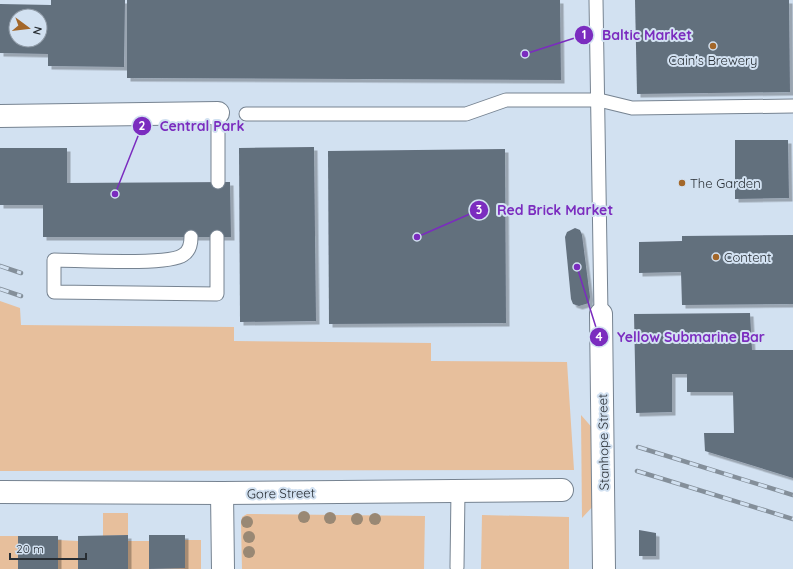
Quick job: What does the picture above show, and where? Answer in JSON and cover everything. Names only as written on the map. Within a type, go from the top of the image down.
[{"type":"street","points":[[0,116],[218,113]]},
{"type":"street","name":"Stanhope Street","points":[[601,314],[604,569]]},
{"type":"street","name":"Gore Street","points":[[0,492],[222,493],[562,490]]},
{"type":"street","points":[[222,493],[223,569]]},
{"type":"lane","points":[[596,0],[599,100],[601,314]]},
{"type":"lane","points":[[246,114],[466,114],[506,100],[599,100],[632,108],[793,106]]},
{"type":"lane","points":[[218,113],[218,182]]},
{"type":"lane","points":[[191,237],[190,247],[182,256],[161,261],[54,260],[54,292],[217,294],[217,237]]},
{"type":"lane","points":[[457,567],[458,491]]},
{"type":"shaded area","points":[[0,301],[20,308],[21,325],[234,327],[234,341],[431,343],[431,361],[567,362],[574,470],[0,471]]},
{"type":"shaded area","points":[[581,415],[595,431],[595,504],[582,518]]},
{"type":"shaded area","points":[[103,513],[128,513],[128,535],[103,536]]},
{"type":"shaded area","points":[[247,514],[425,516],[424,569],[242,569],[241,524],[242,517]]},
{"type":"shaded area","points":[[482,515],[569,517],[569,569],[481,569]]},
{"type":"shaded area","points":[[0,536],[18,536],[18,569],[0,569]]},
{"type":"shaded area","points":[[58,540],[78,541],[78,569],[58,569]]},
{"type":"shaded area","points":[[185,540],[201,540],[201,569],[151,569],[185,568]]},
{"type":"shaded area","points":[[128,541],[149,541],[149,569],[128,569]]},
{"type":"building","points":[[51,0],[125,0],[124,67],[48,66],[48,54],[0,53],[0,4],[51,5]]},
{"type":"building","points":[[127,0],[560,0],[561,80],[127,78]]},
{"type":"building","name":"Cain's Brewery","points":[[635,0],[789,0],[790,92],[637,94]]},
{"type":"building","points":[[735,140],[788,140],[789,198],[735,199]]},
{"type":"building","points":[[314,147],[316,321],[240,322],[239,148]]},
{"type":"building","points":[[0,148],[67,148],[67,183],[230,182],[231,237],[43,237],[43,205],[0,205]]},
{"type":"building","points":[[505,149],[506,323],[329,324],[328,151]]},
{"type":"building","points":[[575,228],[580,230],[582,235],[590,297],[589,303],[579,306],[573,304],[571,299],[565,237],[567,232]]},
{"type":"building","name":"Content","points":[[793,235],[793,304],[682,305],[681,272],[639,273],[639,242],[682,241],[682,236]]},
{"type":"building","points":[[750,313],[752,350],[793,350],[793,478],[705,451],[704,433],[734,433],[733,392],[687,392],[687,374],[672,374],[672,412],[636,413],[634,314]]},
{"type":"building","points":[[639,530],[656,533],[656,556],[639,556]]},
{"type":"building","points":[[128,535],[128,569],[78,569],[78,536]]},
{"type":"building","points":[[149,535],[185,535],[185,568],[149,569]]},
{"type":"building","points":[[18,536],[58,536],[58,569],[18,569]]},
{"type":"railway","points":[[0,266],[21,273]]},
{"type":"railway","points":[[0,289],[21,296]]},
{"type":"railway","points":[[638,447],[793,495]]},
{"type":"railway","points":[[637,471],[793,519]]},
{"type":"place","name":"Cain's Brewery","points":[[713,46]]},
{"type":"place","name":"Baltic Market","points":[[525,54]]},
{"type":"place","name":"The Garden","points":[[682,183]]},
{"type":"place","name":"Central Park","points":[[115,194]]},
{"type":"place","name":"Red Brick Market","points":[[417,237]]},
{"type":"place","name":"Content","points":[[716,257]]},
{"type":"place","name":"Yellow Submarine Bar","points":[[577,267]]}]
